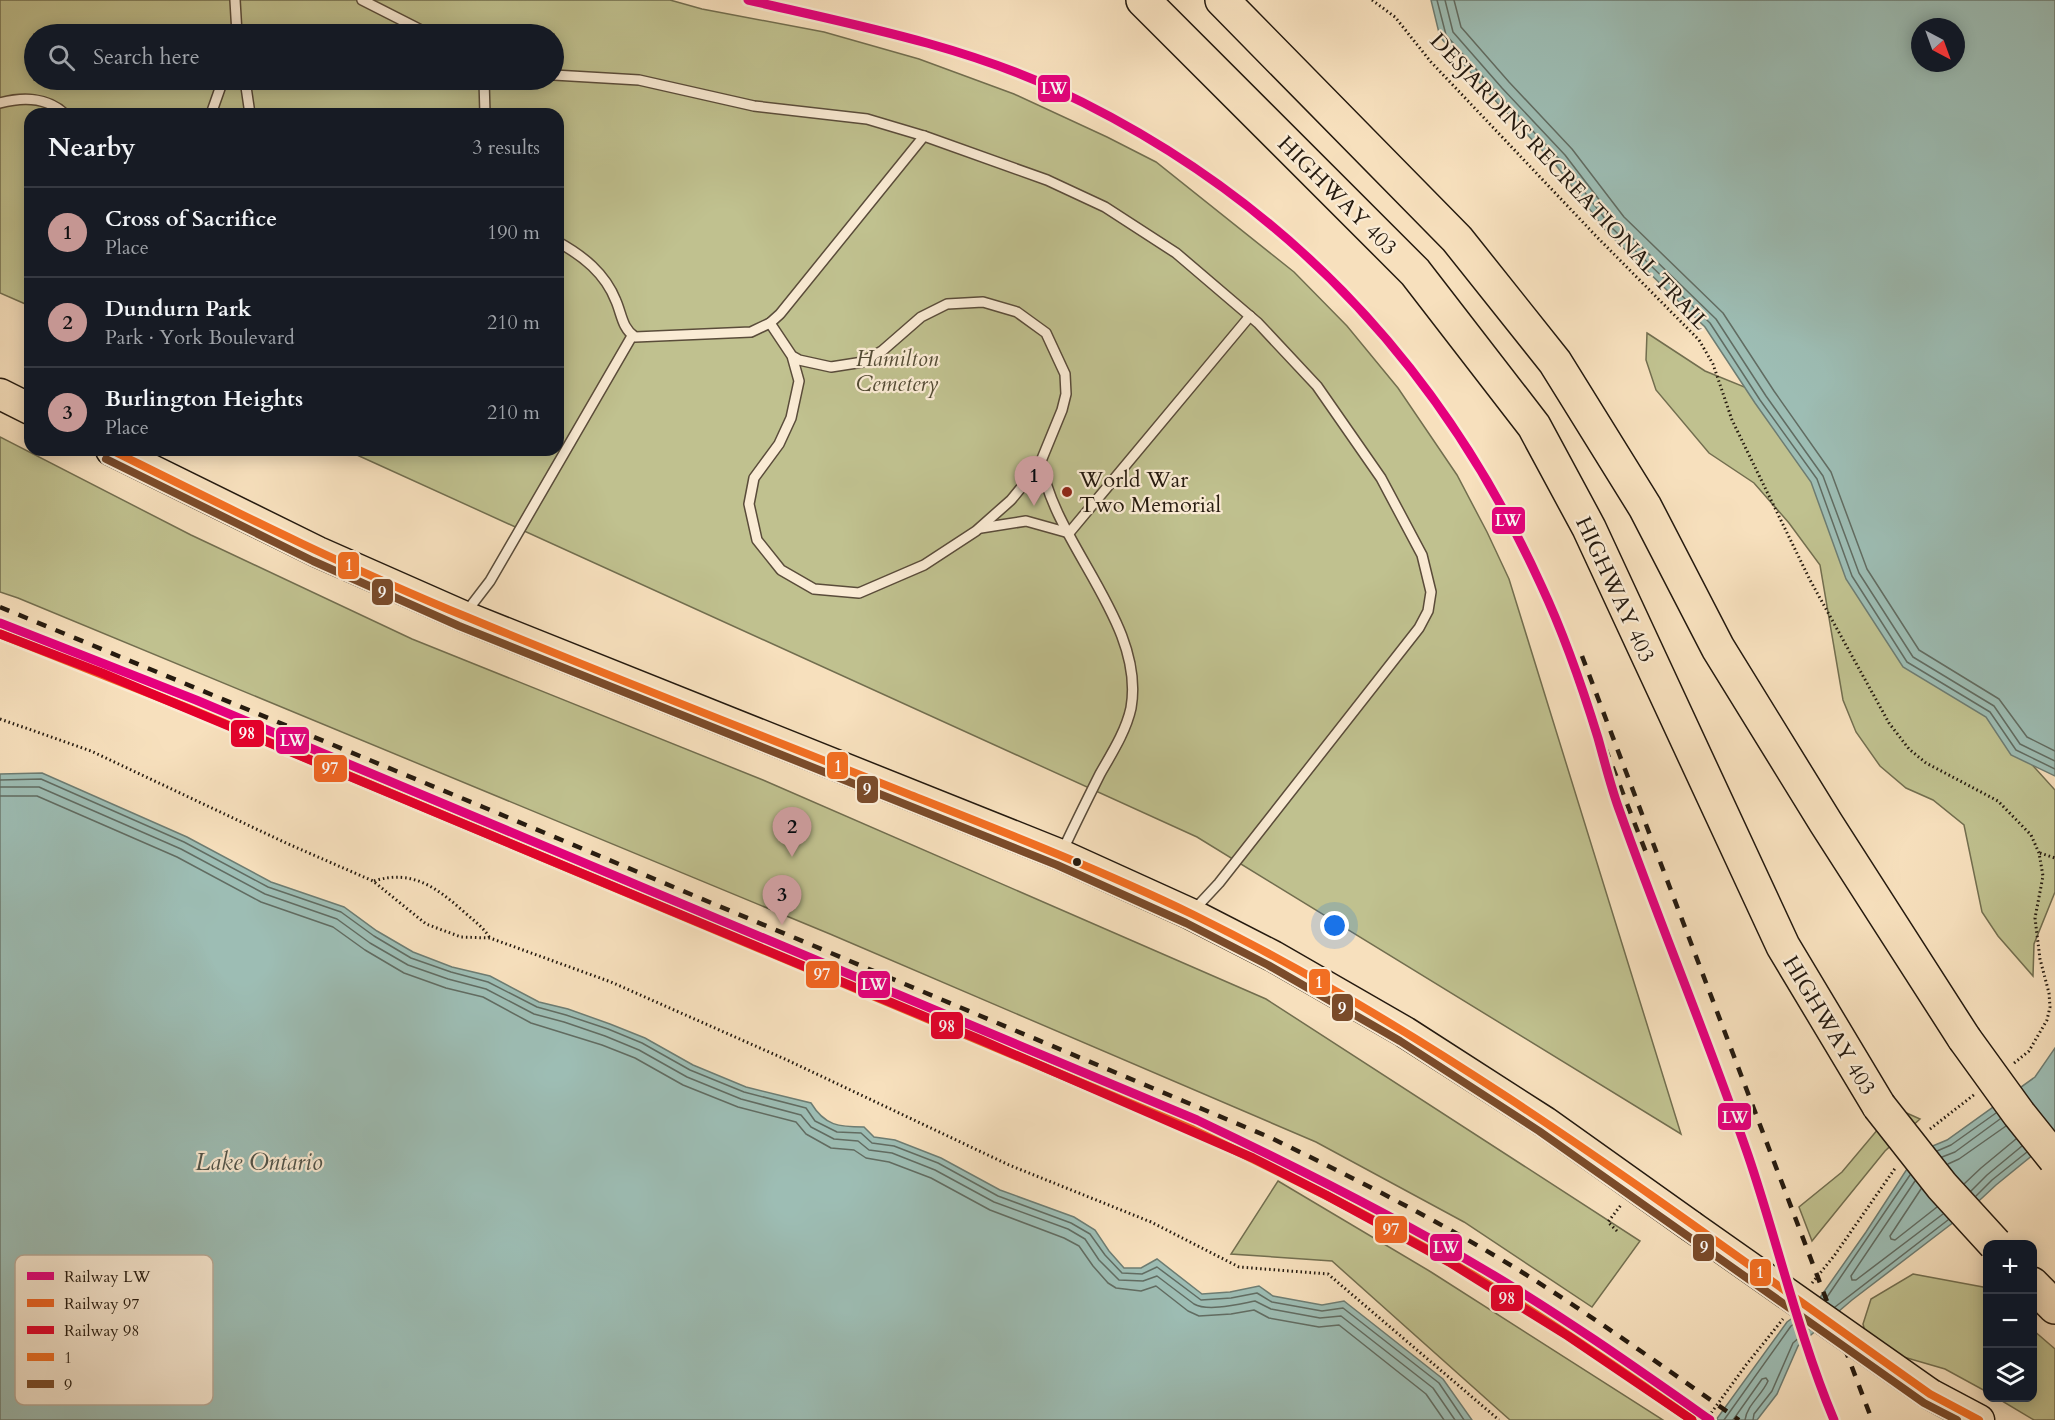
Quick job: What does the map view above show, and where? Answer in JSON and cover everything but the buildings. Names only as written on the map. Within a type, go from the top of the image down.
[{"type":"highway","name":"HIGHWAY 403","points":[[1143,0],[1415,272],[1534,426],[1589,528],[1783,946],[1879,1106],[1942,1186],[1991,1240]]},
{"type":"highway","points":[[1222,0],[1456,239],[1555,362],[1645,507],[1718,648],[1826,823],[1964,1038],[2055,1159]]},
{"type":"highway","points":[[2037,1289],[2055,1307]]},
{"type":"main road","points":[[0,394],[24,406]]},
{"type":"main road","points":[[123,456],[318,552],[463,616],[1061,855],[1191,914],[1273,956],[1405,1032],[1545,1122],[1930,1394],[1979,1420]]},
{"type":"main road","points":[[1930,1394],[1958,1420]]},
{"type":"lane","points":[[235,0],[236,24]]},
{"type":"lane","points":[[362,0],[409,24]]},
{"type":"lane","points":[[234,24],[235,16]]},
{"type":"lane","points":[[564,76],[639,80],[754,106],[867,118],[1047,180],[1105,207],[1176,253],[1250,316],[1317,386],[1381,478],[1422,555],[1431,592],[1428,611],[1419,628],[1219,883],[1191,914]]},
{"type":"lane","points":[[213,108],[219,90]]},
{"type":"lane","points":[[246,90],[249,108]]},
{"type":"lane","points":[[484,90],[485,108]]},
{"type":"lane","points":[[0,103],[18,98],[37,99],[57,108]]},
{"type":"lane","points":[[564,245],[582,255],[602,275],[616,299],[624,328],[632,336],[750,332],[770,323],[780,314],[924,136]]},
{"type":"lane","points":[[792,356],[799,360],[831,367],[863,362],[882,351],[921,317],[946,304],[982,302],[1017,312],[1046,333],[1065,374],[1066,394],[1062,410],[1041,462],[1011,500],[976,531]]},
{"type":"lane","points":[[1069,533],[1250,316]]},
{"type":"lane","points":[[770,323],[792,356],[798,381],[791,418],[779,444],[754,478],[749,504],[757,540],[781,570],[814,589],[859,593],[924,565],[986,526],[1026,521],[1069,533]]},
{"type":"lane","points":[[564,453],[632,336]]},
{"type":"lane","points":[[463,616],[490,581],[562,456]]},
{"type":"lane","points":[[1041,462],[1053,502],[1125,641],[1132,674],[1131,707],[1124,729],[1061,855]]},
{"type":"path","name":"DESJARDINS RECREATIONAL TRAIL","points":[[1372,0],[1395,17],[1431,62],[1596,236],[1699,340],[1713,364],[1732,420],[1810,580],[1889,723],[1910,749],[1926,763],[1998,801],[2031,835],[2039,853],[2043,876],[2035,918],[2040,959],[2049,993],[2050,1007],[2047,1020],[2029,1051],[2012,1065]]},
{"type":"path","points":[[0,719],[91,751],[373,882],[426,924],[461,937],[490,938],[611,982],[787,1060],[1009,1165],[1151,1222],[1239,1267],[1328,1274],[1499,1420]]},
{"type":"path","points":[[2039,853],[2055,858]]},
{"type":"path","points":[[373,882],[388,877],[406,877],[426,883],[448,898],[485,930],[490,938]]},
{"type":"path","points":[[1922,1136],[1976,1093]]},
{"type":"path","points":[[1863,1214],[1900,1162]]},
{"type":"path","points":[[1617,1231],[1608,1222],[1621,1206]]},
{"type":"path","points":[[1706,1420],[1746,1365]]},
{"type":"green space","name":"Hamilton Cemetery","points":[[0,0],[670,0],[702,9],[824,32],[919,59],[1014,94],[1107,137],[1156,162],[1294,272],[1347,326],[1398,388],[1457,475],[1509,579],[1681,1134],[1197,837],[359,456],[564,456],[564,108],[24,108],[24,303],[0,293]]},
{"type":"green space","points":[[1647,333],[1705,371],[1752,390],[1957,682],[2055,790],[2055,892],[2034,944],[2033,976],[1998,936],[1982,912],[1964,825],[1933,800],[1906,788],[1880,766],[1856,732],[1843,700],[1820,565],[1789,523],[1754,483],[1709,453],[1656,390],[1646,360]]},
{"type":"green space","points":[[0,437],[24,449],[24,456],[37,456],[191,535],[412,639],[763,780],[1266,999],[1640,1241],[1592,1307],[1464,1222],[1316,1142],[830,934],[0,592]]},
{"type":"green space","points":[[1900,1110],[1920,1119],[1885,1151],[1812,1241],[1799,1207],[1842,1172],[1889,1116]]},
{"type":"green space","points":[[1278,1181],[1431,1272],[1663,1420],[1510,1420],[1332,1261],[1231,1254]]},
{"type":"green space","points":[[1913,1274],[1983,1287],[1983,1390],[1945,1369],[1869,1347],[1863,1324],[1871,1299]]},
{"type":"green space","points":[[2037,1333],[2055,1349],[2055,1420],[2034,1420],[2004,1402],[2037,1402]]},
{"type":"water","points":[[1431,0],[2055,0],[2055,776],[2011,755],[1986,717],[1903,667],[1846,579],[1811,482],[1705,327],[1607,232],[1555,164],[1440,37]]},
{"type":"water","name":"Lake Ontario","points":[[42,773],[187,837],[271,882],[344,907],[377,931],[413,952],[452,967],[490,976],[539,1002],[568,1009],[645,1038],[693,1065],[746,1087],[811,1103],[816,1111],[833,1124],[864,1127],[874,1137],[895,1140],[941,1158],[1000,1190],[1074,1217],[1095,1230],[1124,1268],[1141,1268],[1157,1259],[1202,1294],[1230,1292],[1259,1286],[1273,1296],[1322,1305],[1344,1301],[1443,1379],[1472,1420],[0,1420],[0,774]]},
{"type":"water","points":[[2055,1048],[2055,1137],[1967,1212],[1852,1300],[1798,1346],[1777,1394],[1757,1420],[1716,1420],[1787,1322],[1819,1299],[1918,1152],[1947,1140],[2035,1077]]},
{"type":"railway","points":[[0,607],[1269,1137],[1399,1202],[1494,1255],[1606,1327],[1739,1420]]},
{"type":"railway","points":[[1569,655],[1647,855]]},
{"type":"railway","points":[[1582,656],[1872,1420]]},
{"type":"rail line","name":"LW","points":[[748,0],[903,36],[979,59],[1053,88],[1134,130],[1209,178],[1279,232],[1343,292],[1401,357],[1453,427],[1500,504],[1557,622],[1586,699],[1617,803],[1748,1155],[1799,1322],[1834,1420]]},
{"type":"rail line","name":"LW","points":[[0,623],[196,700],[1197,1120],[1342,1191],[1483,1269],[1570,1323],[1710,1420]]},
{"type":"rail line","name":"97","points":[[0,634],[192,710],[1193,1130],[1338,1201],[1444,1259],[1560,1330],[1692,1420]]},
{"type":"rail line","name":"98","points":[[0,634],[102,673],[981,1040],[1253,1158],[1449,1262],[1568,1336],[1692,1420]]},
{"type":"transit line","name":"1","points":[[123,456],[421,598],[1052,852],[1194,915],[1291,966],[1386,1021],[1479,1079],[1662,1203],[1930,1394],[1979,1420]]},
{"type":"transit line","name":"9","points":[[106,459],[313,561],[459,626],[1057,865],[1186,923],[1268,965],[1400,1041],[1539,1131],[1924,1403],[1957,1420]]},
{"type":"place","name":"World War Two Memorial","points":[[1067,492]]},
{"type":"place","name":"Cross of Sacrifice","points":[[1034,506]]},
{"type":"place","name":"Dundurn Park","points":[[792,857]]},
{"type":"place","name":"Burlington Heights","points":[[782,925]]}]
